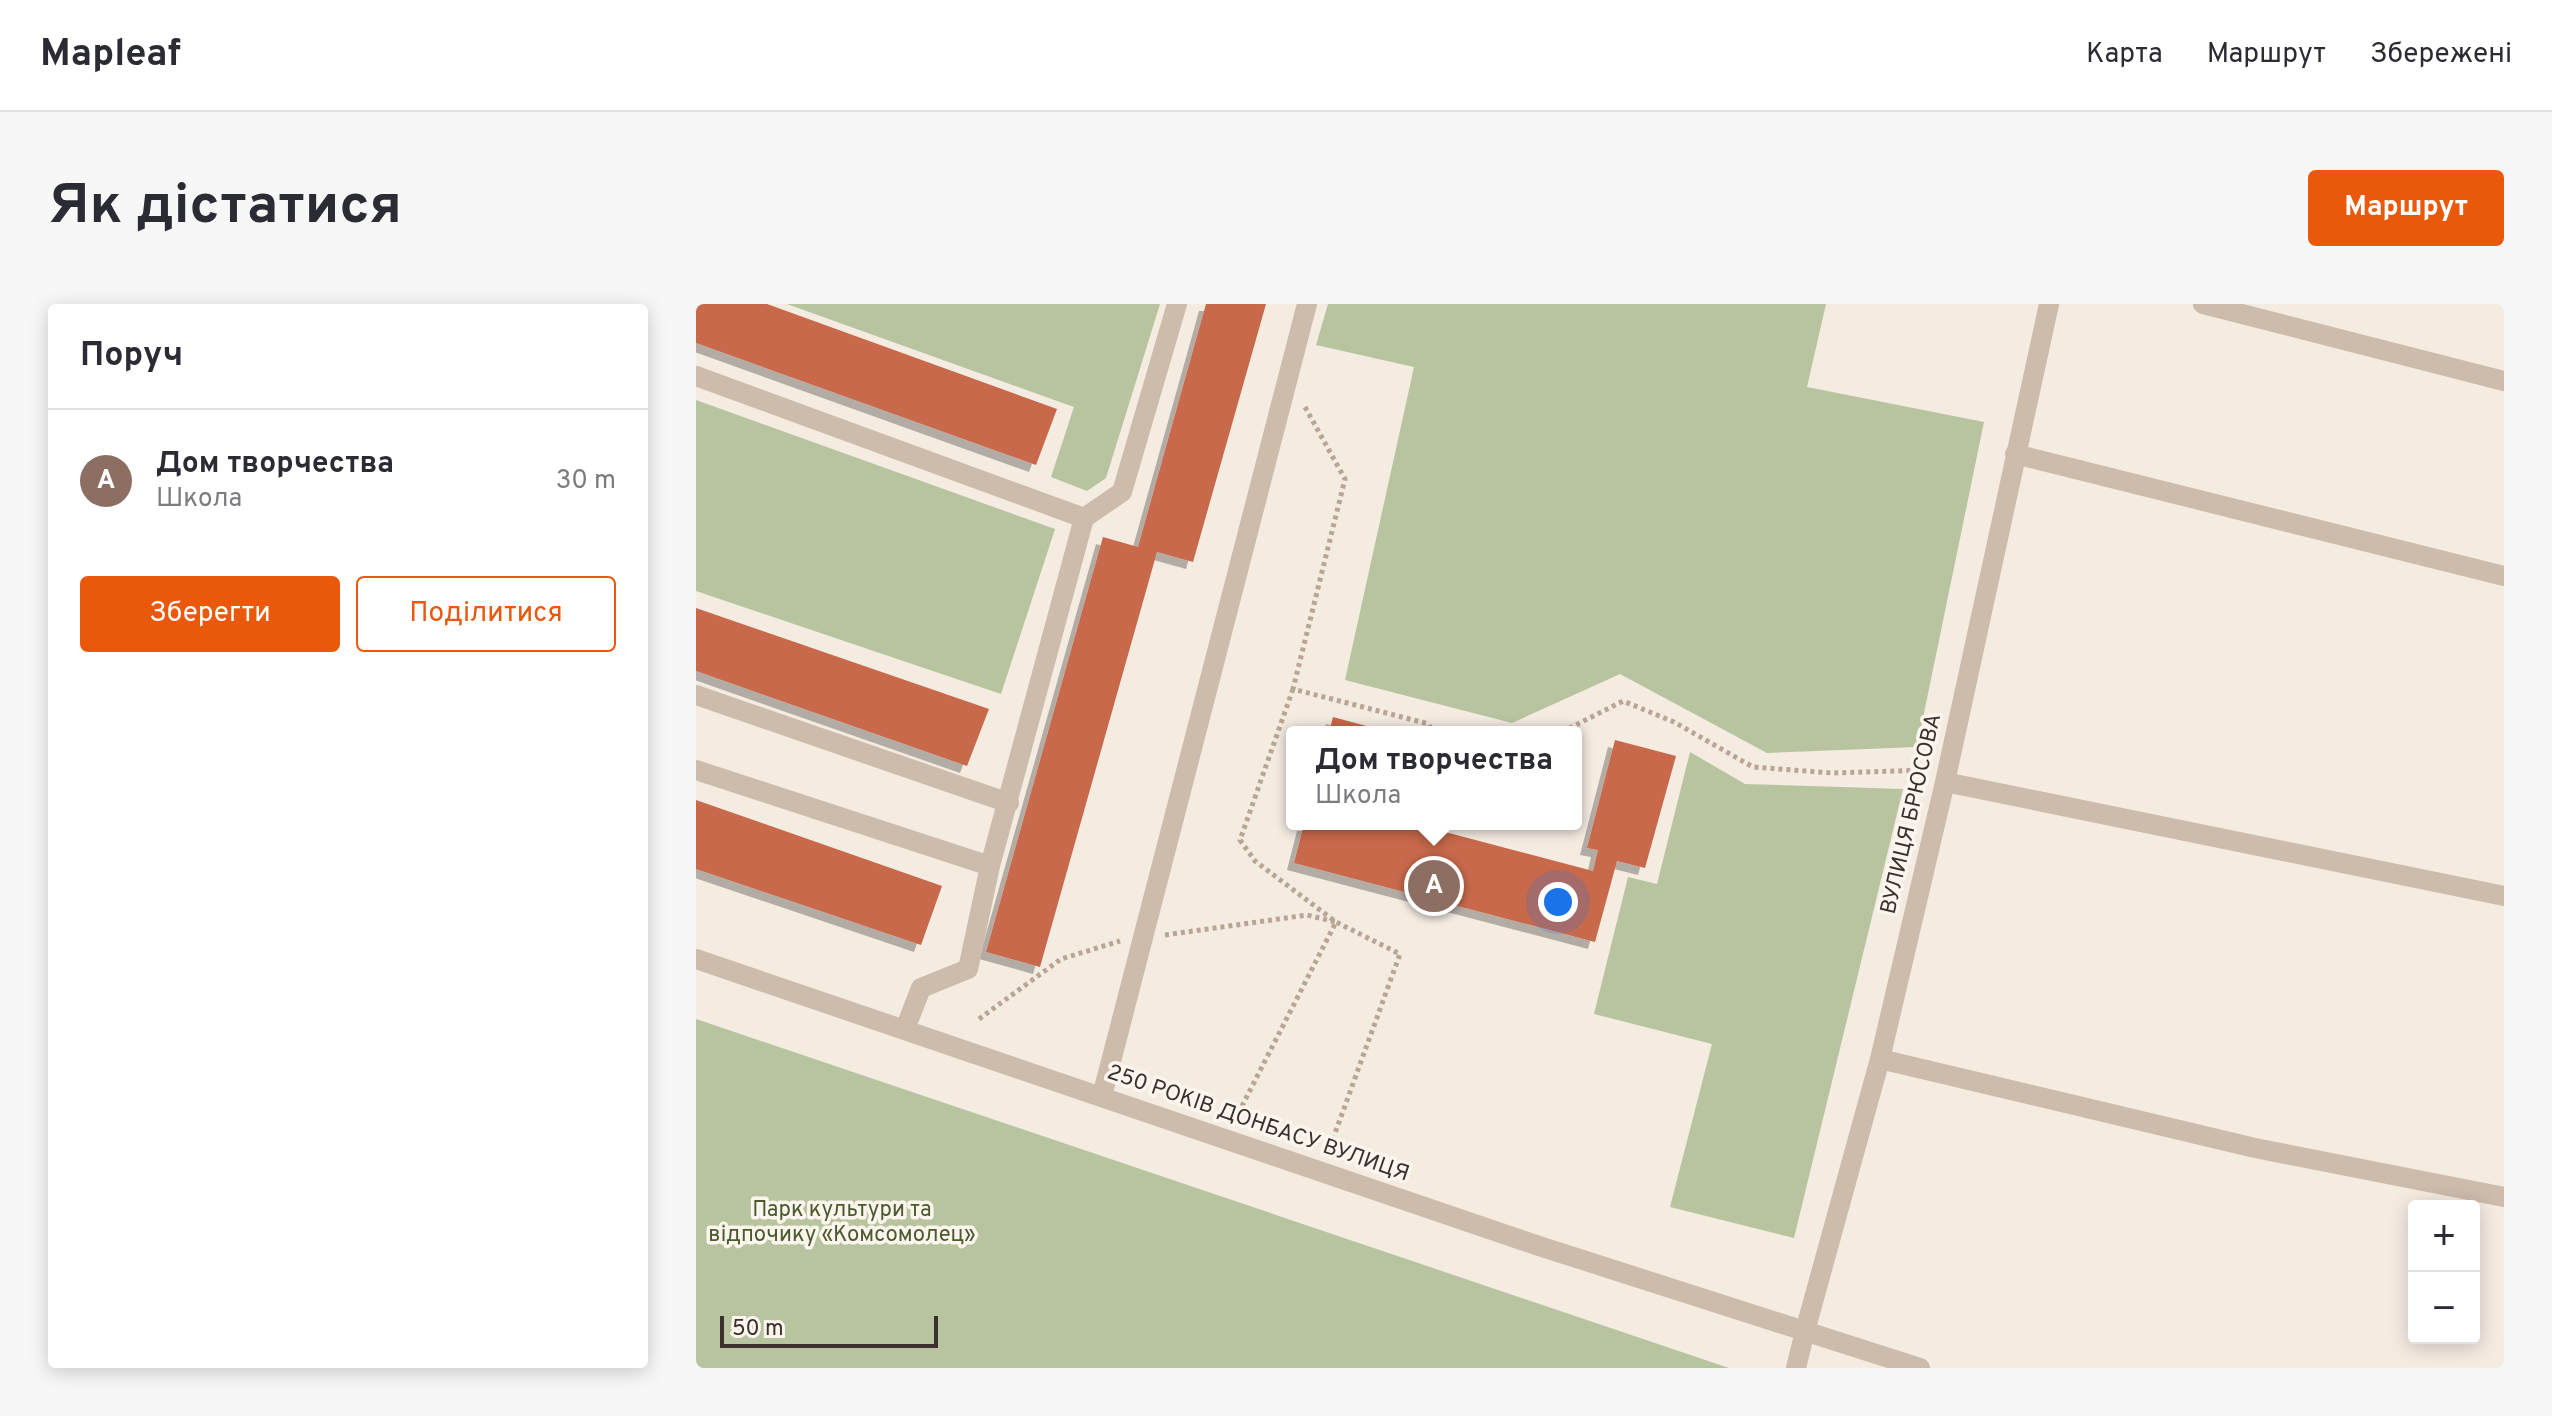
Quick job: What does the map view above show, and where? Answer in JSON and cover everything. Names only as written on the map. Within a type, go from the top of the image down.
[{"type":"street","points":[[905,1029],[921,988],[968,969],[990,866],[1084,518],[1122,492],[1177,304]]},
{"type":"street","points":[[1102,1096],[1307,304]]},
{"type":"street","name":"ВУЛИЦЯ БРЮСОВА","points":[[1796,1368],[1880,1059],[1946,776],[2049,304]]},
{"type":"street","points":[[2203,304],[2504,381]]},
{"type":"street","points":[[696,376],[1084,518]]},
{"type":"street","points":[[2015,454],[2504,576]]},
{"type":"street","points":[[696,695],[1009,803]]},
{"type":"street","points":[[696,770],[990,866]]},
{"type":"street","points":[[1946,776],[2504,896]]},
{"type":"street","name":"250 РОКІВ ДОНБАСУ ВУЛИЦЯ","points":[[696,959],[1524,1241],[1920,1368]]},
{"type":"street","points":[[1880,1059],[2255,1148],[2504,1197]]},
{"type":"path","points":[[1288,376],[1345,479],[1293,689],[1240,840],[1255,861],[1336,922],[1400,954],[1334,1136]]},
{"type":"path","points":[[1293,689],[1430,726]]},
{"type":"path","points":[[1574,726],[1623,701],[1674,722],[1753,767],[1946,776]]},
{"type":"path","points":[[979,1019],[1061,959],[1118,941],[1307,915],[1336,922]]},
{"type":"path","points":[[1242,1106],[1336,922]]},
{"type":"green space","points":[[787,304],[1160,304],[1106,478],[1087,491],[1051,477],[1074,407]]},
{"type":"green space","points":[[1328,304],[1826,304],[1807,387],[1984,422],[1917,747],[1767,753],[1620,674],[1512,723],[1345,680],[1414,367],[1316,345]]},
{"type":"green space","points":[[696,400],[1055,529],[1001,694],[696,591]]},
{"type":"green space","points":[[1690,752],[1745,784],[1903,789],[1794,1238],[1670,1207],[1712,1044],[1594,1014],[1628,877],[1657,884]]},
{"type":"green space","name":"Парк культури та відпочику «Комсомолец»","points":[[696,1019],[1729,1368],[696,1368]]},
{"type":"building","points":[[696,304],[767,304],[1057,409],[1036,465],[696,343]]},
{"type":"building","points":[[1206,304],[1266,304],[1193,562],[1157,552],[1040,967],[986,952],[1103,537],[1138,547]]},
{"type":"building","points":[[696,608],[989,709],[967,766],[696,671]]},
{"type":"building","points":[[1333,717],[1366,726],[1331,726]]},
{"type":"building","points":[[1615,740],[1676,756],[1645,868],[1617,861],[1595,942],[1294,863],[1302,830],[1438,830],[1593,871],[1598,850],[1587,848]]},
{"type":"building","points":[[696,800],[942,886],[921,945],[696,869]]},
{"type":"place","name":"Дом творчества","points":[[1434,886]]}]
